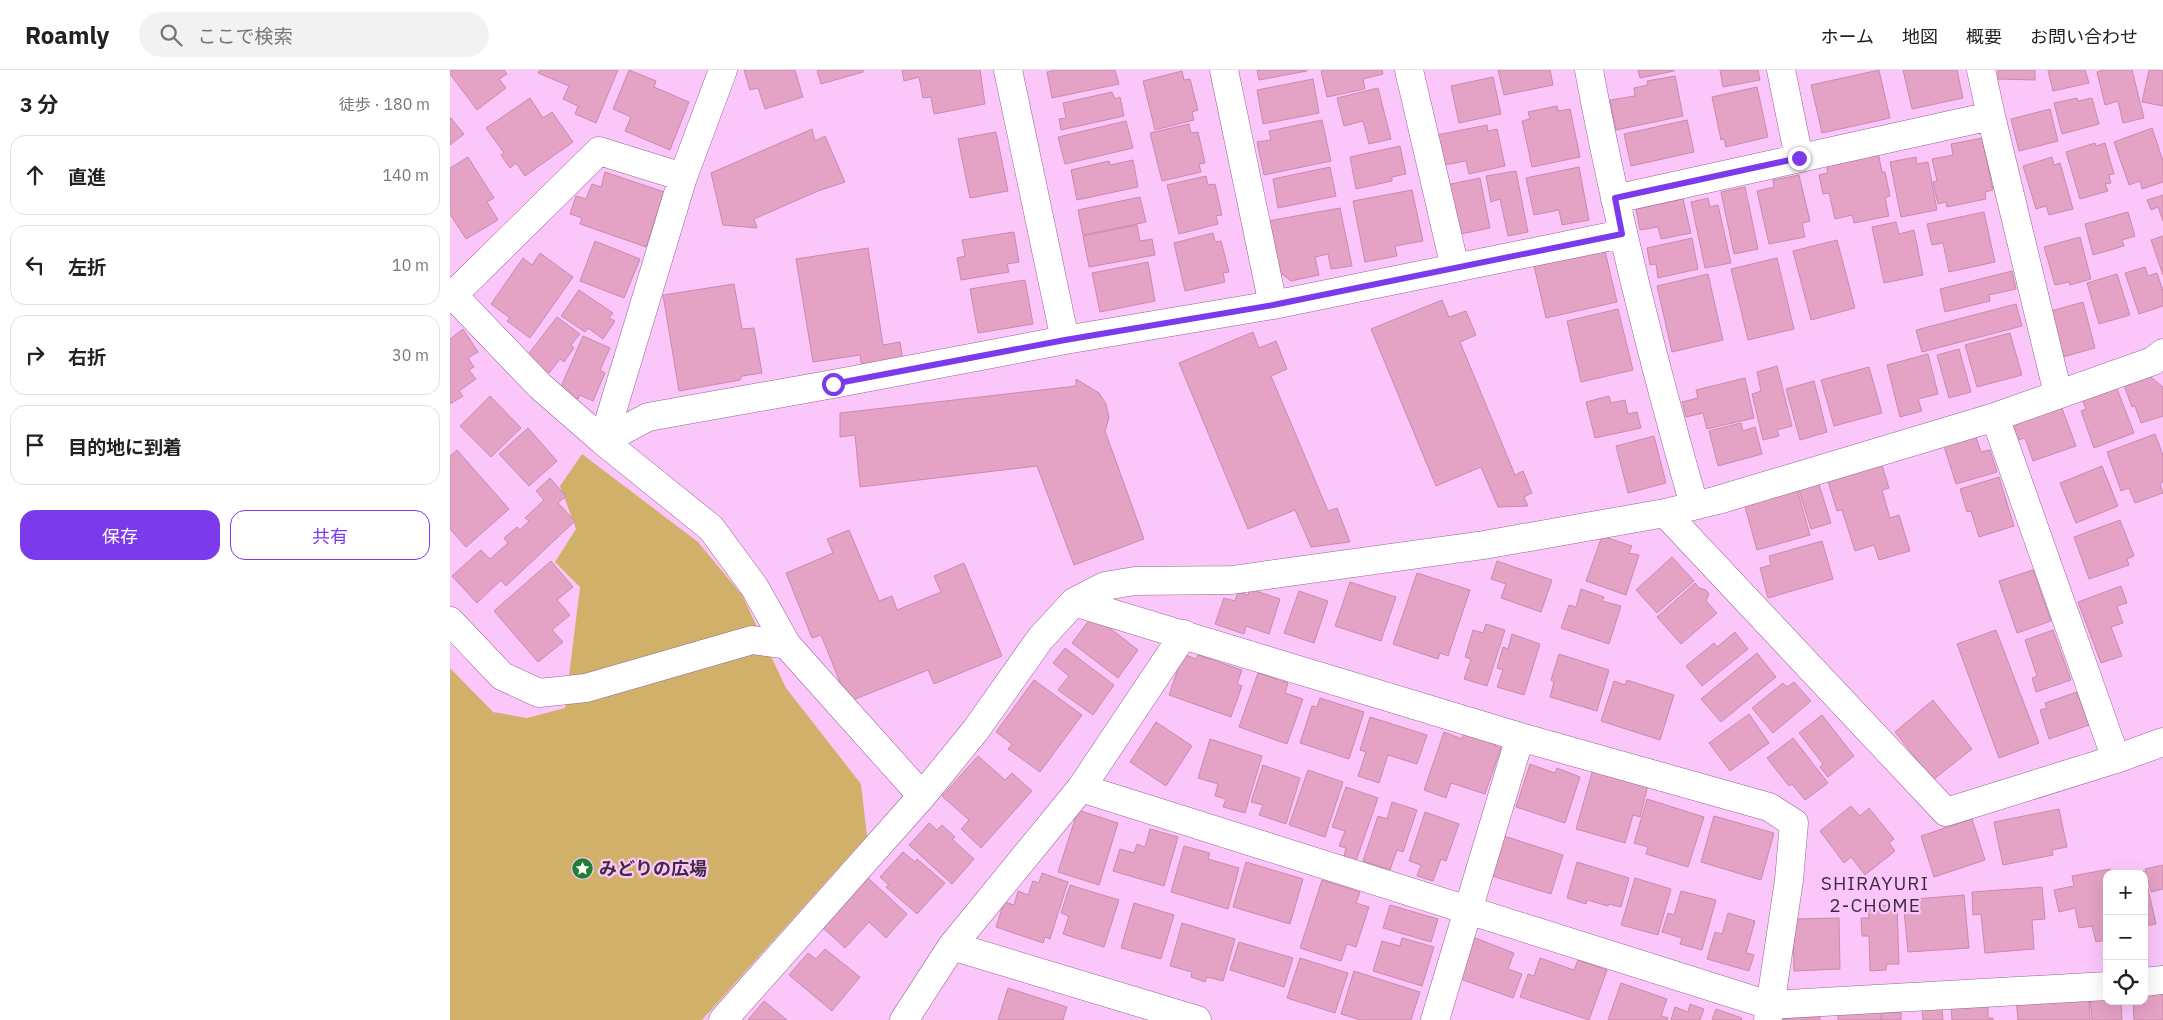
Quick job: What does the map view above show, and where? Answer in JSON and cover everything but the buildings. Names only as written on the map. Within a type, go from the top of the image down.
[{"type":"street","points":[[603,441],[683,178],[723,70]]},
{"type":"street","points":[[1008,70],[1065,340]]},
{"type":"street","points":[[1224,70],[1273,305]]},
{"type":"street","points":[[1409,70],[1455,268]]},
{"type":"street","points":[[1589,70],[1622,234],[1656,372],[1694,505]]},
{"type":"street","points":[[1781,70],[1799,158]]},
{"type":"street","points":[[1981,70],[2058,394]]},
{"type":"street","points":[[1615,198],[1991,116]]},
{"type":"street","points":[[683,178],[599,151],[452,294],[540,386],[603,441],[711,528],[755,588],[787,645],[922,796]]},
{"type":"street","points":[[603,441],[648,417],[842,383],[1065,340],[1273,305],[1622,234]]},
{"type":"street","points":[[723,1020],[922,796],[975,731],[1040,639],[1074,602],[1105,586],[1128,582],[1242,579],[1484,545],[1665,513],[1995,417],[2160,360]]},
{"type":"street","points":[[1995,417],[2116,759]]},
{"type":"street","points":[[1665,513],[1946,812],[2116,759],[2163,742]]},
{"type":"street","points":[[1074,602],[1520,737],[1769,807],[1794,823],[1789,880],[1768,1013]]},
{"type":"street","points":[[450,621],[502,676],[539,692],[586,688],[752,640],[787,645]]},
{"type":"street","points":[[904,1020],[952,946],[1081,788],[1184,634]]},
{"type":"street","points":[[1435,1020],[1520,737]]},
{"type":"street","points":[[1081,788],[1468,910],[1768,1013],[2103,986]]},
{"type":"street","points":[[952,946],[1197,1020]]},
{"type":"street","points":[[2148,982],[2163,980]]},
{"type":"shaded area","points":[[582,454],[698,542],[742,595],[786,688],[861,784],[867,836],[702,1020],[450,1020],[450,668],[493,712],[527,718],[565,708],[580,587],[555,562],[576,529],[560,486]]},
{"type":"place","name":"みどりの広場","points":[[583,869]]},
{"type":"district","name":"SHIRAYURI 2-CHOME","points":[[1875,894]]},
{"type":"route","points":[[833,384],[1065,340],[1273,305],[1622,234],[1615,198],[1799,158]]}]
